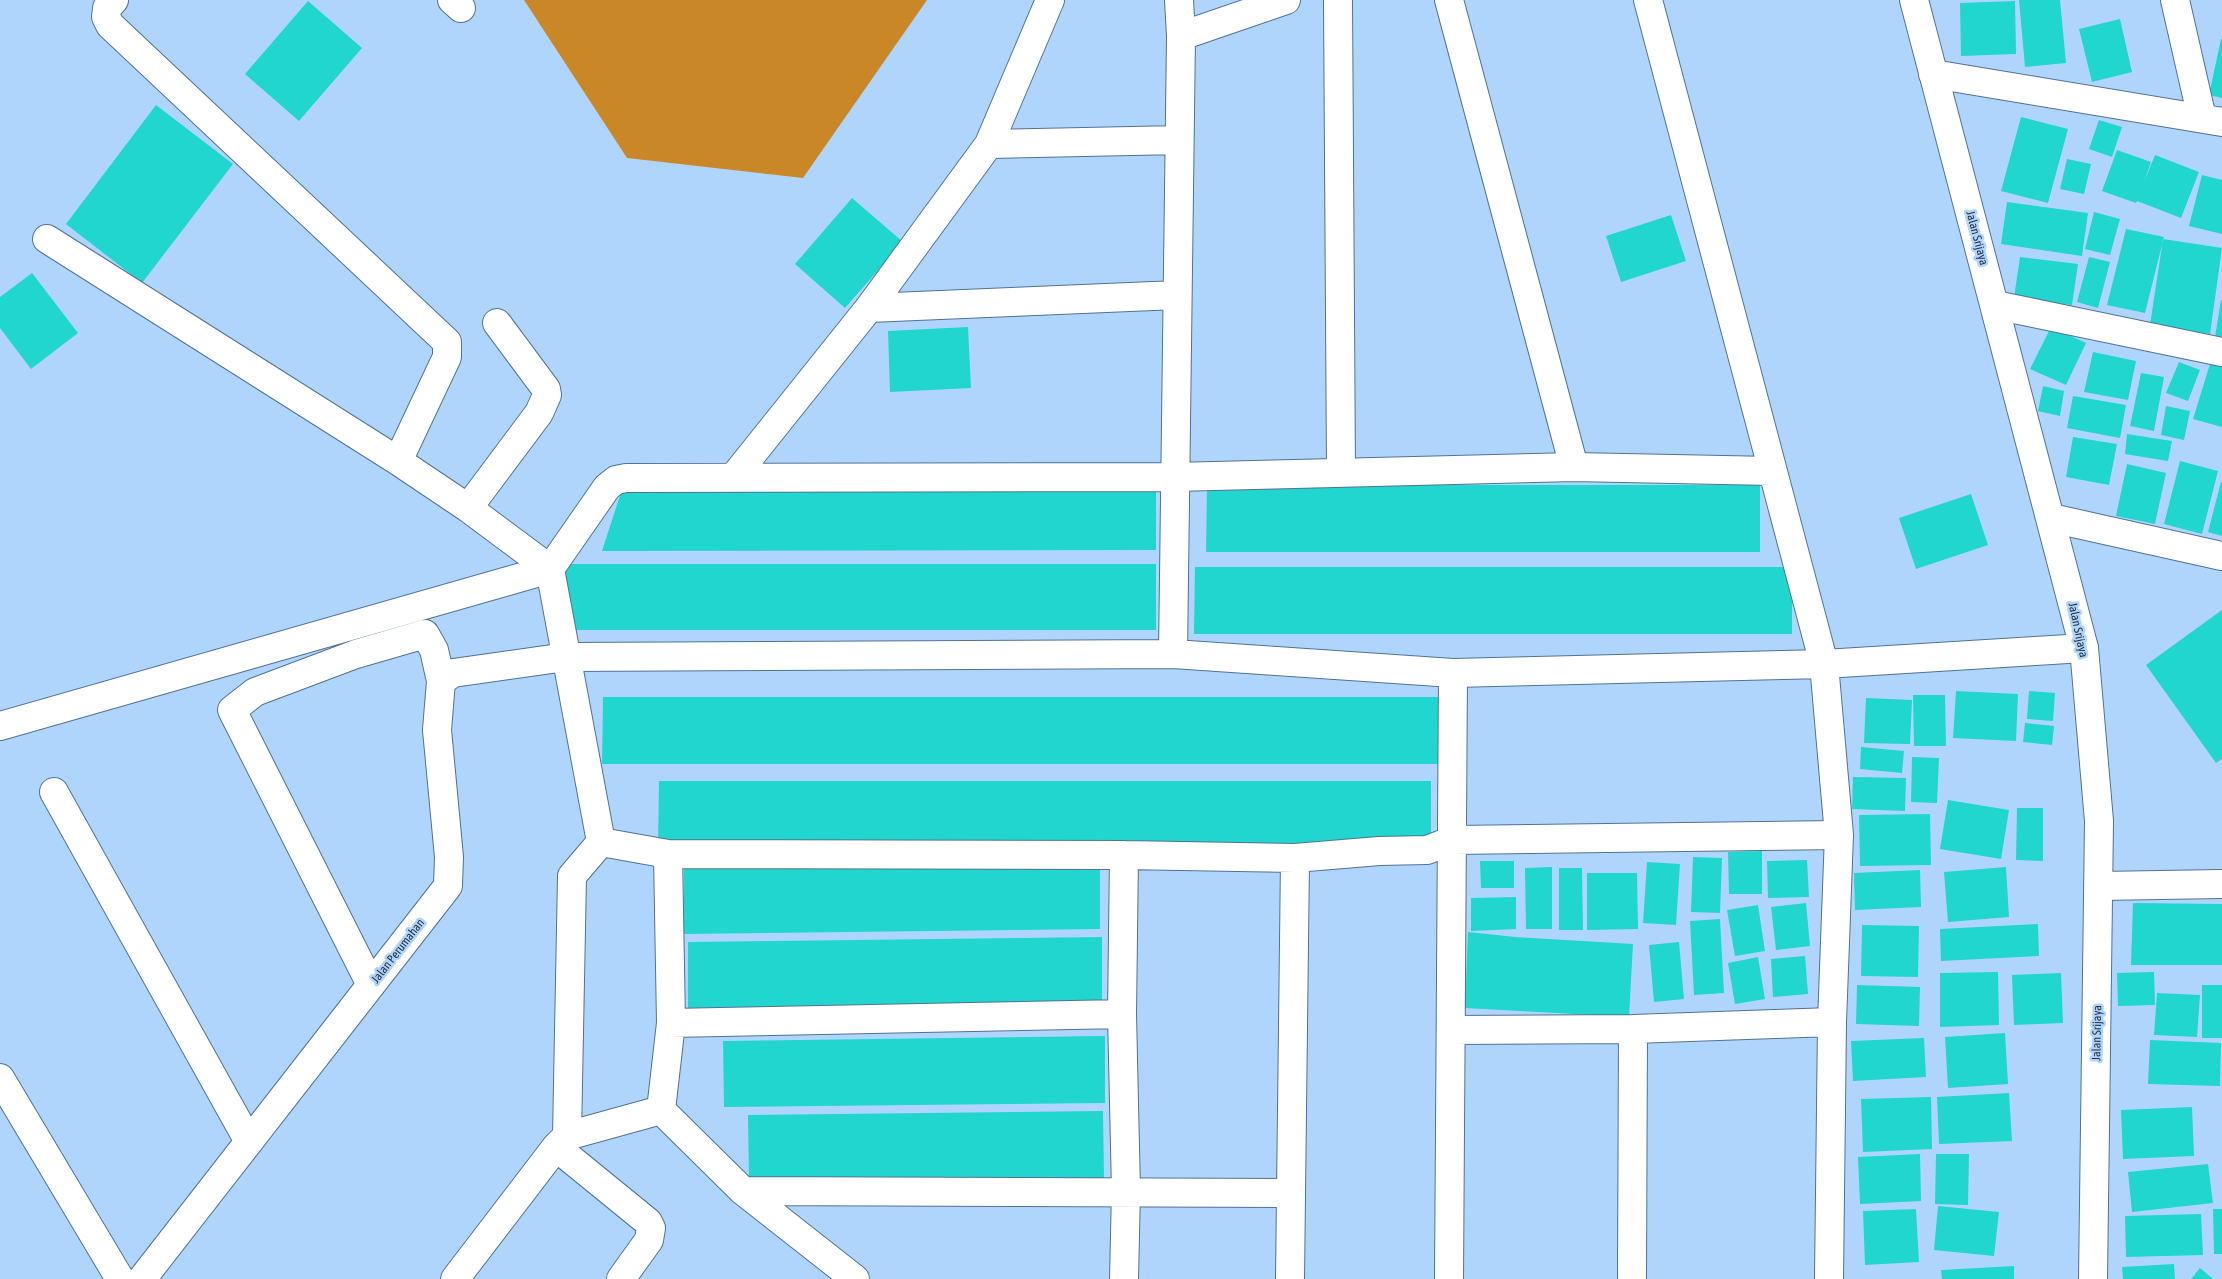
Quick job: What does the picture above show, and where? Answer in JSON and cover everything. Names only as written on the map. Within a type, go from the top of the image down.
[{"type":"street","points":[[114,0],[107,8],[106,17],[110,25],[447,342],[447,357],[398,461]]},
{"type":"street","points":[[733,478],[869,308],[989,144],[1050,0]]},
{"type":"street","points":[[1173,654],[1181,36],[1179,0]]},
{"type":"street","points":[[1181,36],[1286,0]]},
{"type":"street","points":[[1338,0],[1341,472]]},
{"type":"street","points":[[1449,0],[1574,467]]},
{"type":"street","points":[[1648,0],[1824,664],[1838,836],[1832,1022],[1829,1279]]},
{"type":"street","name":"Jalan Srijaya","points":[[1914,0],[2084,648],[2099,821],[2093,1279]]},
{"type":"street","points":[[1934,74],[2212,120],[2176,0]]},
{"type":"street","points":[[989,144],[1179,140]]},
{"type":"street","points":[[47,239],[398,461],[468,508],[550,569],[602,842]]},
{"type":"street","points":[[869,308],[1177,295]]},
{"type":"street","points":[[1995,305],[2222,352]]},
{"type":"street","points":[[468,508],[539,413],[547,395],[546,389],[497,322]]},
{"type":"street","points":[[0,726],[550,569],[607,487],[616,480],[626,478],[1174,477],[1574,467],[1772,471]]},
{"type":"street","points":[[2051,518],[2222,556]]},
{"type":"street","name":"Jalan Perumahan","points":[[142,1279],[248,1140],[371,985],[448,886],[448,857],[437,730],[441,681],[434,650],[425,634],[356,654],[255,692],[232,710],[371,985]]},
{"type":"street","points":[[441,681],[453,673],[566,657],[1173,654],[1453,673],[1824,664],[2084,648]]},
{"type":"street","points":[[1448,1279],[1453,673]]},
{"type":"street","points":[[54,792],[248,1140]]},
{"type":"street","points":[[602,842],[668,854],[1124,855],[1295,858],[1379,851],[1427,850],[1453,840],[1838,836]]},
{"type":"street","points":[[456,1279],[561,1141],[572,876],[602,842]]},
{"type":"street","points":[[661,1110],[670,1023],[668,854]]},
{"type":"street","points":[[1124,855],[1122,1014],[1126,1191],[1124,1279]]},
{"type":"street","points":[[1290,1279],[1295,858]]},
{"type":"street","points":[[2099,886],[2222,884]]},
{"type":"street","points":[[670,1023],[1122,1014]]},
{"type":"street","points":[[1451,1030],[1633,1029],[1832,1022]]},
{"type":"street","points":[[1632,1279],[1633,1029]]},
{"type":"street","points":[[0,1078],[120,1279]]},
{"type":"street","points":[[561,1141],[661,1110]]},
{"type":"street","points":[[661,1110],[743,1191],[855,1279]]},
{"type":"street","points":[[561,1141],[648,1222],[651,1228],[649,1240],[621,1279]]},
{"type":"street","points":[[743,1191],[1291,1193]]},
{"type":"shaded area","points":[[524,0],[927,0],[803,178],[627,158]]},
{"type":"building","points":[[2019,0],[2060,0],[2066,63],[2025,67]]},
{"type":"building","points":[[308,1],[362,48],[299,121],[245,74]]},
{"type":"building","points":[[2015,1],[2016,54],[1961,56],[1960,3]]},
{"type":"building","points":[[2120,19],[2132,72],[2092,82],[2079,29]]},
{"type":"building","points":[[2222,39],[2222,98],[2209,95]]},
{"type":"building","points":[[156,105],[233,164],[142,283],[66,224]]},
{"type":"building","points":[[2021,117],[2068,129],[2048,203],[2001,191]]},
{"type":"building","points":[[2099,120],[2122,127],[2112,157],[2089,149]]},
{"type":"building","points":[[2117,150],[2151,162],[2144,182],[2155,155],[2199,172],[2181,218],[2137,201],[2136,203],[2102,191]]},
{"type":"building","points":[[2067,159],[2091,164],[2084,194],[2060,189]]},
{"type":"building","points":[[2202,175],[2222,180],[2222,234],[2189,226]]},
{"type":"building","points":[[852,198],[903,242],[845,308],[795,264]]},
{"type":"building","points":[[2007,202],[2088,213],[2082,256],[2001,244]]},
{"type":"building","points":[[2094,212],[2120,219],[2110,255],[2085,249]]},
{"type":"building","points":[[1671,215],[1686,261],[1621,282],[1606,236]]},
{"type":"building","points":[[2126,229],[2164,237],[2145,313],[2107,305]]},
{"type":"building","points":[[2163,239],[2222,248],[2210,334],[2150,325]]},
{"type":"building","points":[[2020,257],[2078,264],[2072,305],[2014,298]]},
{"type":"building","points":[[2089,257],[2110,262],[2098,308],[2077,302]]},
{"type":"building","points":[[32,273],[78,333],[31,369],[0,328],[0,297]]},
{"type":"building","points":[[2222,300],[2222,338],[2215,337]]},
{"type":"building","points":[[968,327],[971,388],[890,392],[888,331]]},
{"type":"building","points":[[2051,327],[2086,343],[2066,385],[2030,369]]},
{"type":"building","points":[[2093,352],[2136,361],[2128,400],[2084,392]]},
{"type":"building","points":[[2179,362],[2200,370],[2188,401],[2166,393]]},
{"type":"building","points":[[2210,364],[2222,367],[2222,427],[2193,419]]},
{"type":"building","points":[[2141,373],[2164,377],[2154,431],[2130,426]]},
{"type":"building","points":[[2043,386],[2064,391],[2060,416],[2038,411]]},
{"type":"building","points":[[2073,396],[2126,405],[2120,438],[2067,428]]},
{"type":"building","points":[[2166,406],[2190,411],[2184,440],[2161,435]]},
{"type":"building","points":[[2127,434],[2172,441],[2168,461],[2125,454]]},
{"type":"building","points":[[2073,437],[2117,444],[2109,485],[2066,477]]},
{"type":"building","points":[[2180,461],[2218,471],[2202,534],[2164,524]]},
{"type":"building","points":[[2127,464],[2166,473],[2155,524],[2116,516]]},
{"type":"building","points":[[624,483],[1156,483],[1156,550],[602,551]]},
{"type":"building","points":[[2222,483],[2222,536],[2208,532]]},
{"type":"building","points":[[1207,485],[1760,485],[1760,552],[1206,552]]},
{"type":"building","points":[[1971,494],[1988,545],[1916,569],[1899,518]]},
{"type":"building","points":[[566,564],[1156,564],[1156,630],[565,630]]},
{"type":"building","points":[[1195,567],[1792,567],[1792,634],[1194,634]]},
{"type":"building","points":[[2222,610],[2222,759],[2216,763],[2146,665]]},
{"type":"building","points":[[1956,691],[2018,694],[2016,741],[1953,738]]},
{"type":"building","points":[[2029,691],[2055,693],[2053,721],[2027,719]]},
{"type":"building","points":[[1913,695],[1945,695],[1946,746],[1914,746]]},
{"type":"building","points":[[603,697],[1438,697],[1438,764],[602,764]]},
{"type":"building","points":[[1866,698],[1912,700],[1910,744],[1864,743]]},
{"type":"building","points":[[2025,723],[2054,726],[2052,745],[2023,742]]},
{"type":"building","points":[[1861,747],[1904,751],[1902,773],[1860,769]]},
{"type":"building","points":[[1912,757],[1939,758],[1937,803],[1911,802]]},
{"type":"building","points":[[1853,777],[1906,778],[1905,811],[1852,809]]},
{"type":"building","points":[[659,781],[1431,781],[1431,847],[658,848]]},
{"type":"building","points":[[1948,800],[2009,810],[2001,859],[1940,849]]},
{"type":"building","points":[[2017,808],[2043,808],[2043,861],[2016,860]]},
{"type":"building","points":[[1930,814],[1931,865],[1860,866],[1859,815]]},
{"type":"building","points":[[1762,851],[1762,894],[1729,894],[1728,852]]},
{"type":"building","points":[[1693,857],[1722,858],[1720,913],[1691,912]]},
{"type":"building","points":[[1807,860],[1809,897],[1768,898],[1767,861]]},
{"type":"building","points":[[1100,861],[1100,929],[684,934],[684,867]]},
{"type":"building","points":[[1480,861],[1514,861],[1514,888],[1481,888]]},
{"type":"building","points":[[1647,862],[1680,864],[1676,925],[1643,923]]},
{"type":"building","points":[[1552,867],[1552,929],[1526,929],[1525,868]]},
{"type":"building","points":[[2006,867],[2009,917],[1948,922],[1944,872]]},
{"type":"building","points":[[1559,868],[1582,868],[1583,930],[1559,930]]},
{"type":"building","points":[[1920,870],[1921,907],[1855,910],[1854,873]]},
{"type":"building","points":[[1587,873],[1637,873],[1638,929],[1587,930]]},
{"type":"building","points":[[1516,897],[1516,929],[1471,931],[1471,898]]},
{"type":"building","points":[[1806,903],[1810,946],[1776,950],[1771,907]]},
{"type":"building","points":[[2133,903],[2222,904],[2222,965],[2131,965]]},
{"type":"building","points":[[1758,905],[1765,951],[1735,956],[1727,910]]},
{"type":"building","points":[[1720,919],[1724,993],[1694,995],[1690,921]]},
{"type":"building","points":[[2038,924],[2039,956],[1941,961],[1940,929]]},
{"type":"building","points":[[1862,925],[1919,926],[1918,977],[1861,976]]},
{"type":"building","points":[[1468,932],[1515,937],[1633,944],[1629,1017],[1465,1008]]},
{"type":"building","points":[[1102,937],[1102,1004],[688,1008],[688,942]]},
{"type":"building","points":[[1679,942],[1684,999],[1654,1002],[1649,945]]},
{"type":"building","points":[[1805,956],[1808,994],[1773,997],[1771,959]]},
{"type":"building","points":[[1758,957],[1765,999],[1735,1004],[1728,963]]},
{"type":"building","points":[[1998,972],[1999,1025],[1940,1027],[1940,973]]},
{"type":"building","points":[[2154,972],[2155,1005],[2118,1006],[2117,973]]},
{"type":"building","points":[[2061,973],[2063,1023],[2014,1025],[2012,975]]},
{"type":"building","points":[[1857,985],[1920,987],[1919,1026],[1856,1024]]},
{"type":"building","points":[[2202,985],[2222,985],[2222,1038],[2202,1038]]},
{"type":"building","points":[[2157,993],[2200,995],[2197,1037],[2154,1035]]},
{"type":"building","points":[[2005,1033],[2008,1084],[1948,1088],[1945,1037]]},
{"type":"building","points":[[1105,1036],[1105,1103],[724,1107],[723,1041]]},
{"type":"building","points":[[1924,1038],[1926,1077],[1853,1081],[1851,1041]]},
{"type":"building","points":[[2150,1040],[2221,1043],[2220,1086],[2148,1084]]},
{"type":"building","points":[[2009,1093],[2012,1141],[1939,1144],[1937,1097]]},
{"type":"building","points":[[1931,1097],[1932,1149],[1863,1152],[1861,1099]]},
{"type":"building","points":[[2192,1107],[2194,1156],[2123,1159],[2121,1110]]},
{"type":"building","points":[[1103,1111],[1104,1178],[749,1182],[748,1115]]},
{"type":"building","points":[[1920,1154],[1921,1201],[1860,1204],[1858,1157]]},
{"type":"building","points":[[1936,1154],[1969,1154],[1968,1205],[1935,1204]]},
{"type":"building","points":[[2208,1164],[2213,1203],[2132,1212],[2128,1172]]},
{"type":"building","points":[[1938,1206],[1999,1212],[1994,1256],[1934,1250]]},
{"type":"building","points":[[1916,1209],[1919,1262],[1865,1265],[1863,1211]]},
{"type":"building","points":[[2213,1209],[2222,1209],[2222,1254],[2214,1254]]},
{"type":"building","points":[[2201,1214],[2203,1255],[2126,1257],[2125,1216]]},
{"type":"building","points":[[2174,1264],[2175,1279],[2123,1279],[2122,1267]]},
{"type":"building","points":[[2014,1266],[2014,1279],[1942,1279],[1941,1270]]},
{"type":"building","points":[[2200,1268],[2213,1279],[2191,1279]]}]
